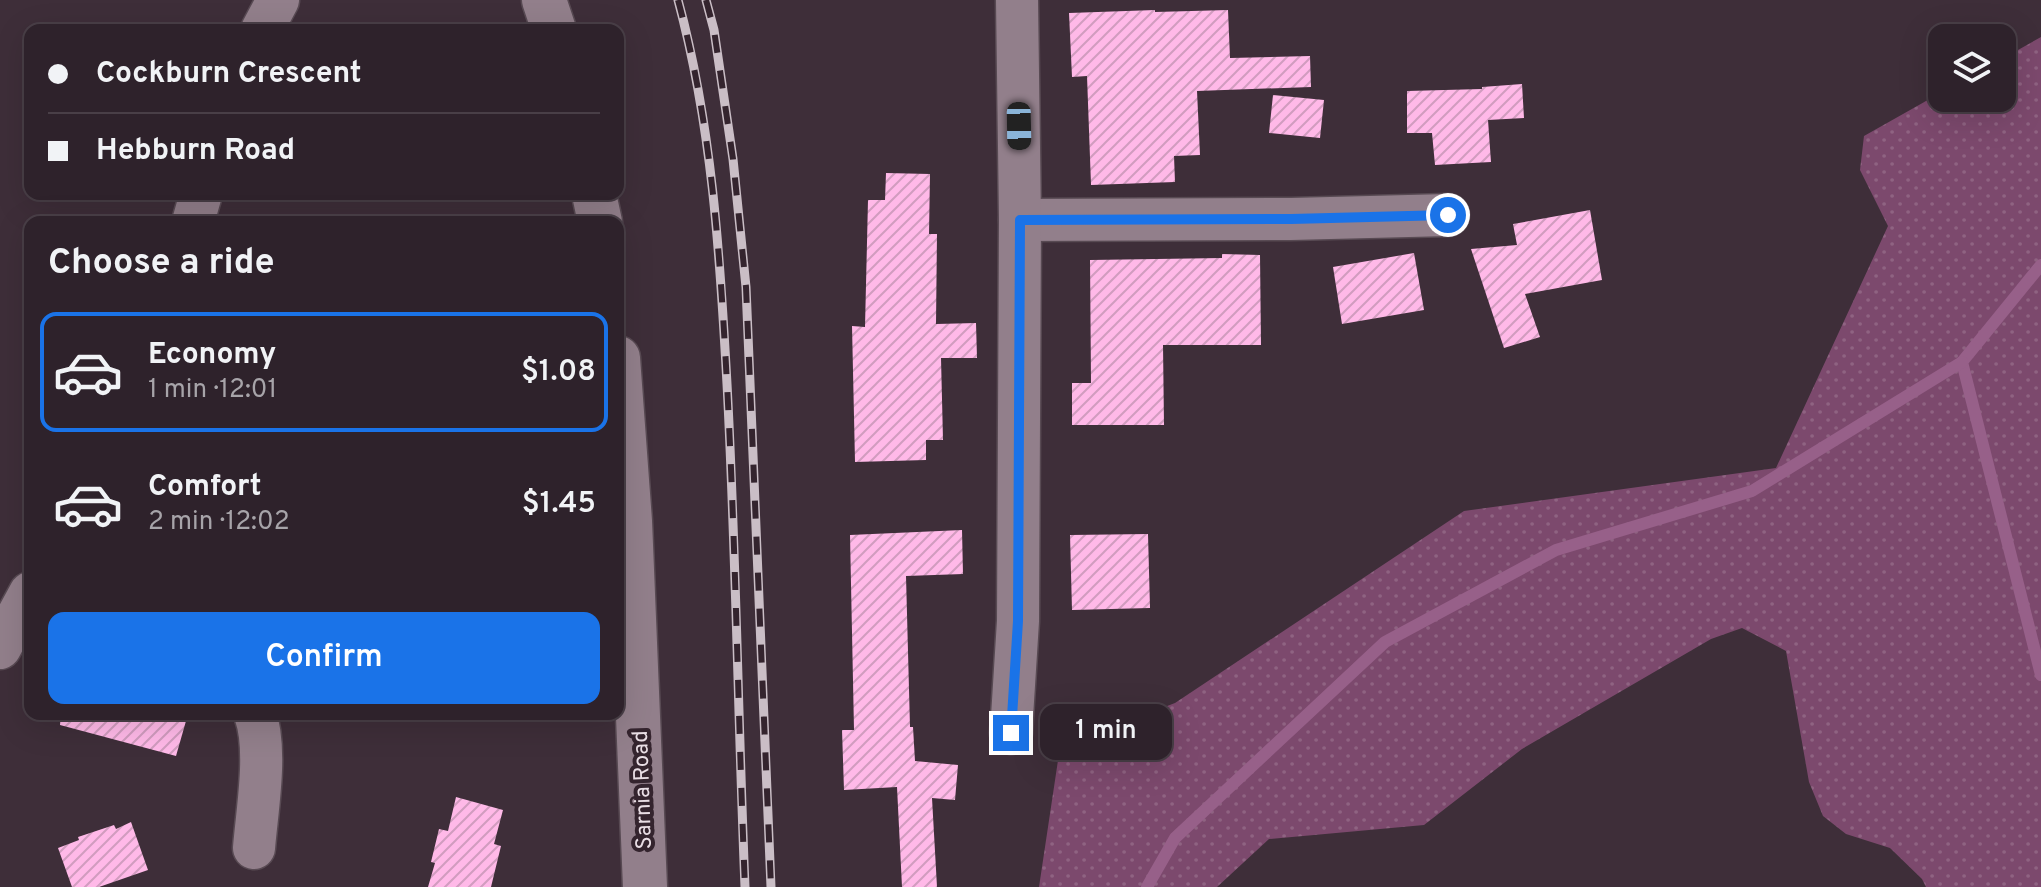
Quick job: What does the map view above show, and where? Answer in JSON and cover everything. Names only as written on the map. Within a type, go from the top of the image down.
[{"type":"main road","points":[[544,0],[552,24]]},
{"type":"main road","name":"Sarnia Road","points":[[624,440],[645,887]]},
{"type":"street","points":[[265,24],[278,0]]},
{"type":"street","points":[[1011,733],[1018,621],[1020,220],[1017,0]]},
{"type":"street","points":[[1020,220],[1448,215]]},
{"type":"street","points":[[0,648],[24,604]]},
{"type":"street","points":[[254,848],[261,757],[258,720]]},
{"type":"shaded area","points":[[2041,37],[2041,887],[1926,887],[1922,879],[1890,848],[1846,834],[1823,816],[1809,782],[1786,651],[1742,628],[1711,639],[1522,749],[1424,825],[1269,839],[1217,887],[1039,887],[1060,747],[1175,703],[1464,511],[1776,468],[1888,226],[1860,170],[1864,136],[1928,100],[1928,112],[2016,112],[2016,51]]},
{"type":"building","points":[[1228,10],[1230,58],[1310,56],[1311,87],[1197,91],[1200,155],[1174,156],[1175,182],[1091,185],[1087,76],[1072,77],[1069,13]]},
{"type":"building","points":[[1522,84],[1524,118],[1488,120],[1491,162],[1435,165],[1432,133],[1407,133],[1407,91],[1482,89]]},
{"type":"building","points":[[1273,95],[1324,100],[1320,138],[1269,133]]},
{"type":"building","points":[[886,173],[930,174],[929,234],[937,234],[936,324],[976,323],[977,358],[941,358],[943,440],[926,440],[926,460],[855,462],[852,326],[865,327],[868,200],[885,200]]},
{"type":"building","points":[[1590,210],[1602,280],[1525,294],[1540,337],[1504,348],[1471,249],[1517,245],[1513,224]]},
{"type":"building","points":[[1414,253],[1424,310],[1342,324],[1333,267]]},
{"type":"building","points":[[1222,254],[1260,255],[1261,345],[1163,345],[1164,425],[1072,425],[1072,383],[1091,383],[1090,260],[1222,258]]},
{"type":"building","points":[[962,530],[963,574],[906,576],[910,727],[913,727],[915,761],[958,765],[955,800],[932,798],[937,887],[902,887],[897,787],[844,790],[842,730],[854,730],[850,535]]},
{"type":"building","points":[[1148,534],[1150,608],[1072,610],[1070,535]]},
{"type":"building","points":[[60,720],[186,720],[176,756],[60,725]]},
{"type":"building","points":[[456,797],[503,810],[494,844],[501,846],[491,887],[428,887],[435,863],[431,862],[439,829],[448,831]]},
{"type":"building","points":[[131,822],[148,870],[99,887],[72,887],[58,848],[79,840],[78,837],[114,825],[116,829]]},
{"type":"waterway","points":[[2041,265],[1962,362],[2041,675]]},
{"type":"waterway","points":[[1147,887],[1175,838],[1385,642],[1556,550],[1752,491],[1962,362]]},
{"type":"railway","points":[[678,0],[690,47],[707,143],[721,288],[733,510],[745,887]]},
{"type":"railway","points":[[706,0],[714,30],[733,159],[746,287],[771,887]]},
{"type":"route","points":[[1011,733],[1018,621],[1020,220],[1448,215]]}]
